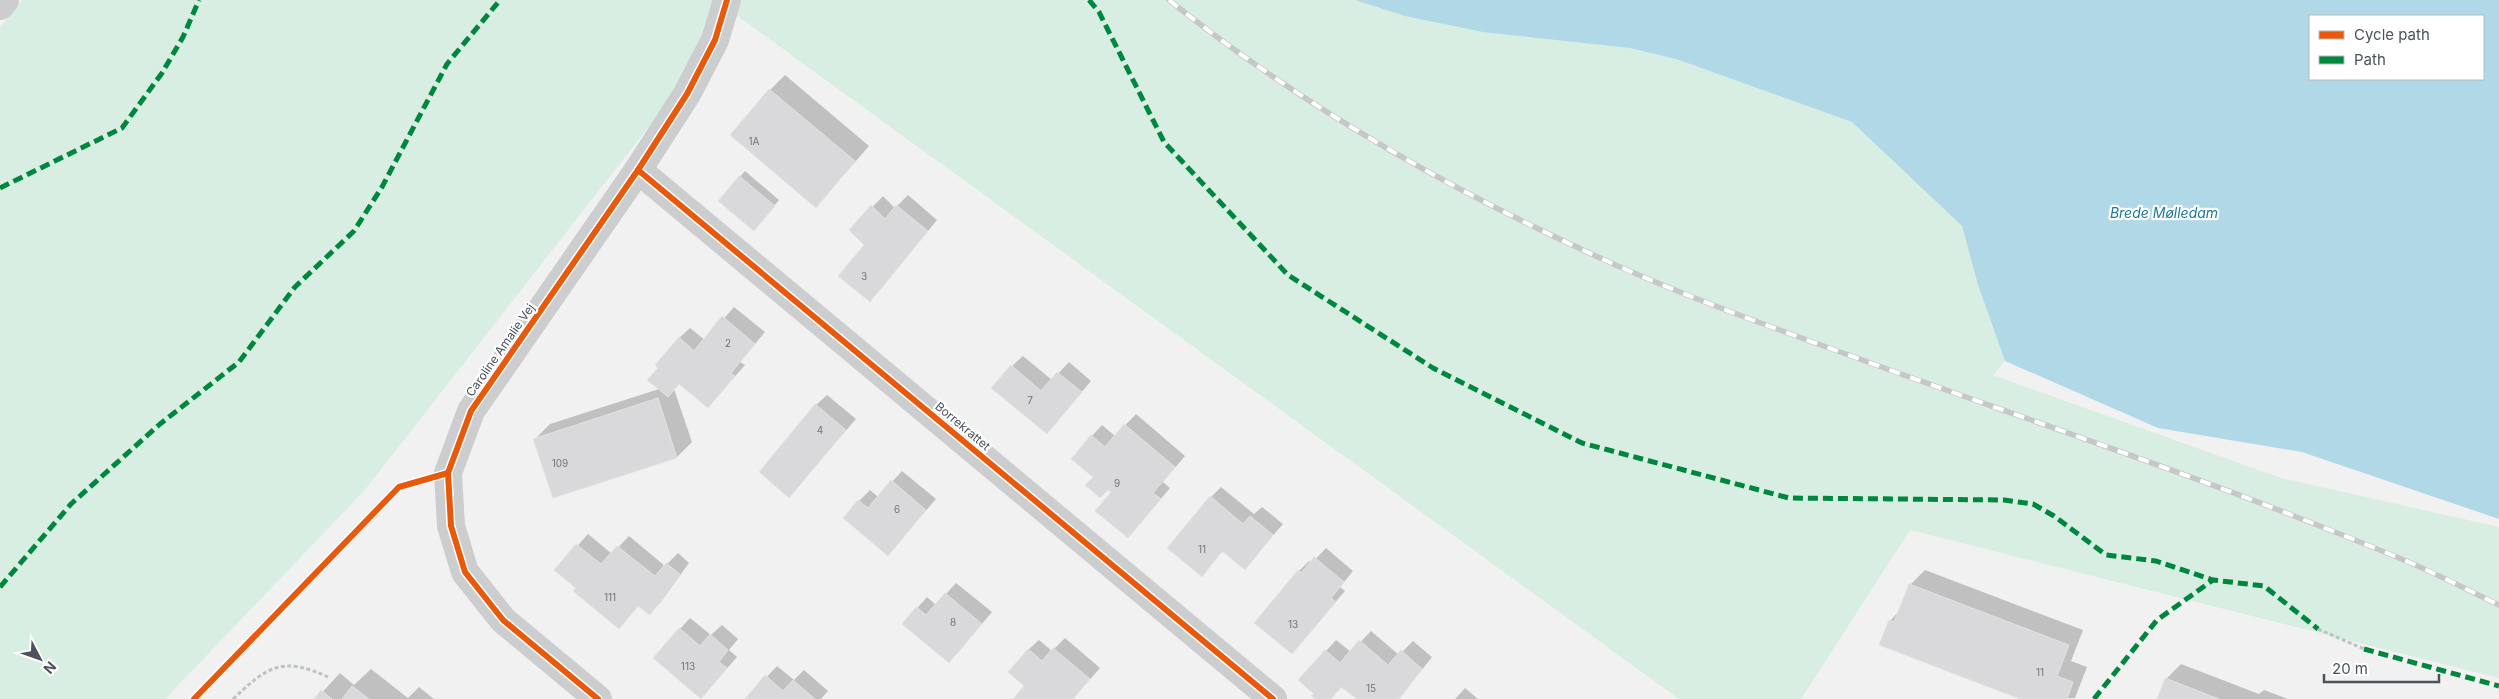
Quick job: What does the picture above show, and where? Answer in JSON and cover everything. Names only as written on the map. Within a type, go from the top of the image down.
[{"type":"street","points":[[0,6],[5,0]]},
{"type":"street","name":"Caroline Amalie Vej","points":[[598,699],[503,620],[466,572],[451,526],[448,473],[472,411],[638,170],[687,94],[715,40],[727,0]]},
{"type":"street","name":"Borrekrattet","points":[[638,170],[1273,699]]},
{"type":"path","points":[[2318,629],[2364,649]]},
{"type":"path","points":[[233,699],[256,677],[284,665],[304,666],[328,677]]},
{"type":"green space","points":[[22,0],[1652,0],[1676,59],[1852,122],[1962,226],[1978,285],[2005,361],[1993,375],[2281,478],[2499,527],[2499,678],[1910,530],[1801,699],[1679,699],[736,15],[364,491],[165,699],[0,699],[0,27]]},
{"type":"water","name":"Brede Mølledam","points":[[1355,0],[2499,0],[2499,519],[2302,452],[2158,428],[2005,361],[1978,285],[1962,226],[1852,122],[1676,59],[1630,48],[1483,32],[1405,16]]},
{"type":"building","points":[[769,89],[855,161],[816,208],[730,135]]},
{"type":"building","points":[[739,176],[775,206],[754,231],[718,201]]},
{"type":"building","points":[[871,205],[885,219],[896,205],[928,231],[870,302],[838,276],[864,245],[849,230]]},
{"type":"building","points":[[722,316],[755,344],[731,373],[735,376],[708,408],[679,384],[668,397],[647,380],[658,368],[655,365],[679,337],[694,351]]},
{"type":"building","points":[[1011,365],[1041,391],[1057,372],[1082,392],[1047,434],[991,388]]},
{"type":"building","points":[[658,398],[677,458],[553,498],[533,439]]},
{"type":"building","points":[[815,404],[846,430],[789,498],[759,472]]},
{"type":"building","points":[[1124,424],[1175,467],[1153,493],[1161,499],[1128,538],[1095,511],[1111,492],[1108,490],[1100,498],[1085,485],[1093,477],[1071,459],[1091,435],[1105,447]]},
{"type":"building","points":[[891,480],[926,510],[888,556],[843,518],[858,500],[868,508]]},
{"type":"building","points":[[1210,496],[1243,524],[1250,516],[1273,535],[1245,570],[1222,551],[1202,577],[1167,548]]},
{"type":"building","points":[[576,544],[601,564],[617,546],[655,576],[666,563],[680,574],[650,615],[638,606],[619,629],[573,591],[576,588],[554,570]]},
{"type":"building","points":[[1314,557],[1344,582],[1331,598],[1336,602],[1292,654],[1254,623],[1298,570],[1301,573]]},
{"type":"building","points":[[1909,584],[2069,645],[2057,676],[2073,682],[2067,699],[2020,699],[1879,645],[1889,620],[1894,622]]},
{"type":"building","points":[[945,593],[982,624],[949,663],[902,624],[916,607],[926,615]]},
{"type":"building","points":[[679,628],[700,646],[710,634],[728,650],[719,662],[727,668],[701,699],[653,658]]},
{"type":"building","points":[[1359,640],[1388,665],[1401,650],[1422,669],[1399,699],[1357,699],[1341,687],[1331,699],[1315,699],[1311,696],[1314,694],[1298,680],[1325,650],[1340,663]]},
{"type":"building","points":[[1053,648],[1090,679],[1073,699],[1013,699],[1024,686],[1008,672],[1028,649],[1042,661]]},
{"type":"building","points":[[765,675],[783,691],[793,680],[815,699],[745,699]]},
{"type":"building","points":[[2165,678],[2219,699],[2157,699]]},
{"type":"building","points":[[352,686],[369,699],[342,699]]},
{"type":"building","points":[[321,690],[332,699],[314,699]]},
{"type":"railway","points":[[1169,0],[1221,40],[1274,77],[1385,147],[1501,210],[1618,266],[1752,320],[2144,460],[2336,532],[2412,563],[2499,605]]},
{"type":"marked path","points":[[0,188],[122,128],[162,73],[183,37],[199,0]]},
{"type":"marked path","points":[[0,587],[71,504],[160,424],[239,362],[295,287],[354,231],[382,187],[447,64],[500,0]]},
{"type":"marked path","points":[[1089,0],[1099,12],[1164,142],[1288,275],[1433,368],[1582,443],[1789,498],[2004,500],[2033,504],[2054,516],[2106,555],[2156,561],[2213,580],[2264,586],[2318,629]]},
{"type":"marked path","points":[[2094,699],[2157,620],[2213,580]]},
{"type":"marked path","points":[[2364,649],[2499,686]]},
{"type":"cycle path","points":[[598,699],[503,620],[465,572],[451,526],[448,473],[471,411],[638,170],[687,94],[715,40],[727,0]]},
{"type":"cycle path","points":[[638,170],[1273,699]]},
{"type":"cycle path","points":[[194,699],[399,487],[448,473]]}]
